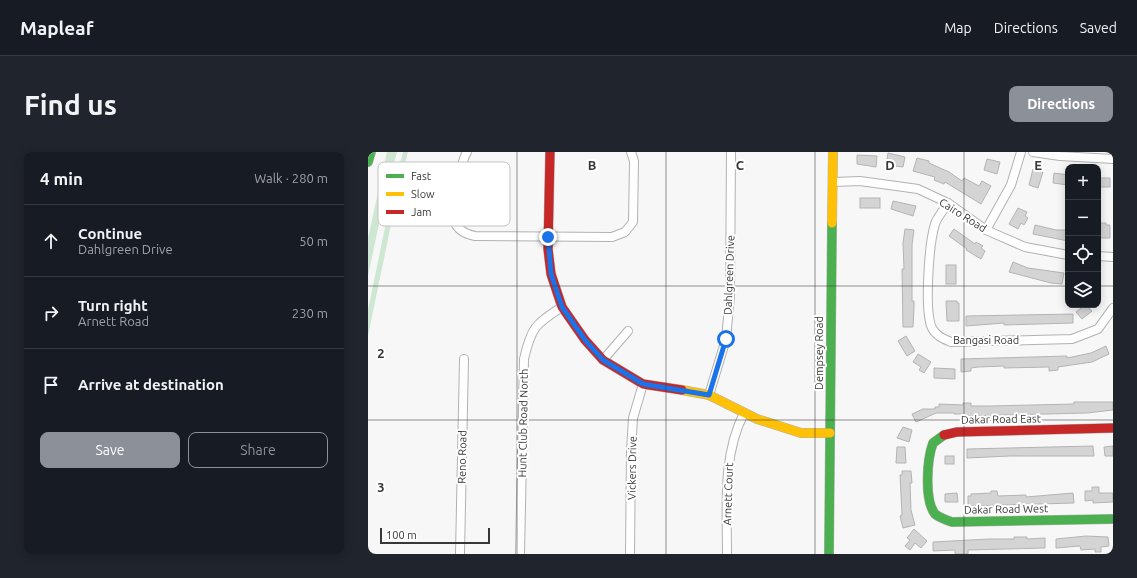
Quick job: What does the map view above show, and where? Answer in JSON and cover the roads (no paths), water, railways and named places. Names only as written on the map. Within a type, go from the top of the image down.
[{"type":"main road","points":[[368,162],[371,152]]},
{"type":"main road","points":[[550,152],[548,237],[551,274],[562,307],[585,340],[603,360],[643,384],[709,395],[757,419],[801,433],[830,433]]},
{"type":"main road","name":"Dempsey Road","points":[[829,554],[833,152]]},
{"type":"main road","name":"Dakar Road East","points":[[929,481],[928,455],[933,442],[944,434],[957,432],[1113,428]]},
{"type":"main road","name":"Dakar Road West","points":[[929,481],[929,500],[933,511],[941,519],[952,522],[1113,519]]},
{"type":"street","points":[[464,162],[467,152]]},
{"type":"street","points":[[457,226],[466,234],[475,236],[612,237],[625,232],[633,222],[634,161],[631,152]]},
{"type":"street","name":"Dahlgreen Drive","points":[[709,395],[726,339],[730,296],[731,152]]},
{"type":"street","points":[[986,230],[1011,185],[1021,152]]},
{"type":"street","points":[[1033,152],[1060,156],[1113,159]]},
{"type":"street","name":"Cairo Road","points":[[833,182],[860,181],[918,189],[948,203],[986,230],[1025,247],[1065,254]]},
{"type":"street","name":"Bangasi Road","points":[[948,203],[935,223],[930,253],[929,319],[932,330],[940,338],[951,342],[1072,339],[1098,329],[1113,308]]},
{"type":"street","points":[[1101,256],[1113,257]]},
{"type":"street","name":"Hunt Club Road North","points":[[520,554],[524,359],[529,335],[538,323],[562,307]]},
{"type":"street","points":[[603,360],[628,332]]},
{"type":"street","name":"Reno Road","points":[[460,554],[464,359]]},
{"type":"street","name":"Vickers Drive","points":[[630,554],[631,451],[633,418],[643,384]]},
{"type":"street","name":"Arnett Court","points":[[727,554],[728,465],[737,427],[744,413]]}]
